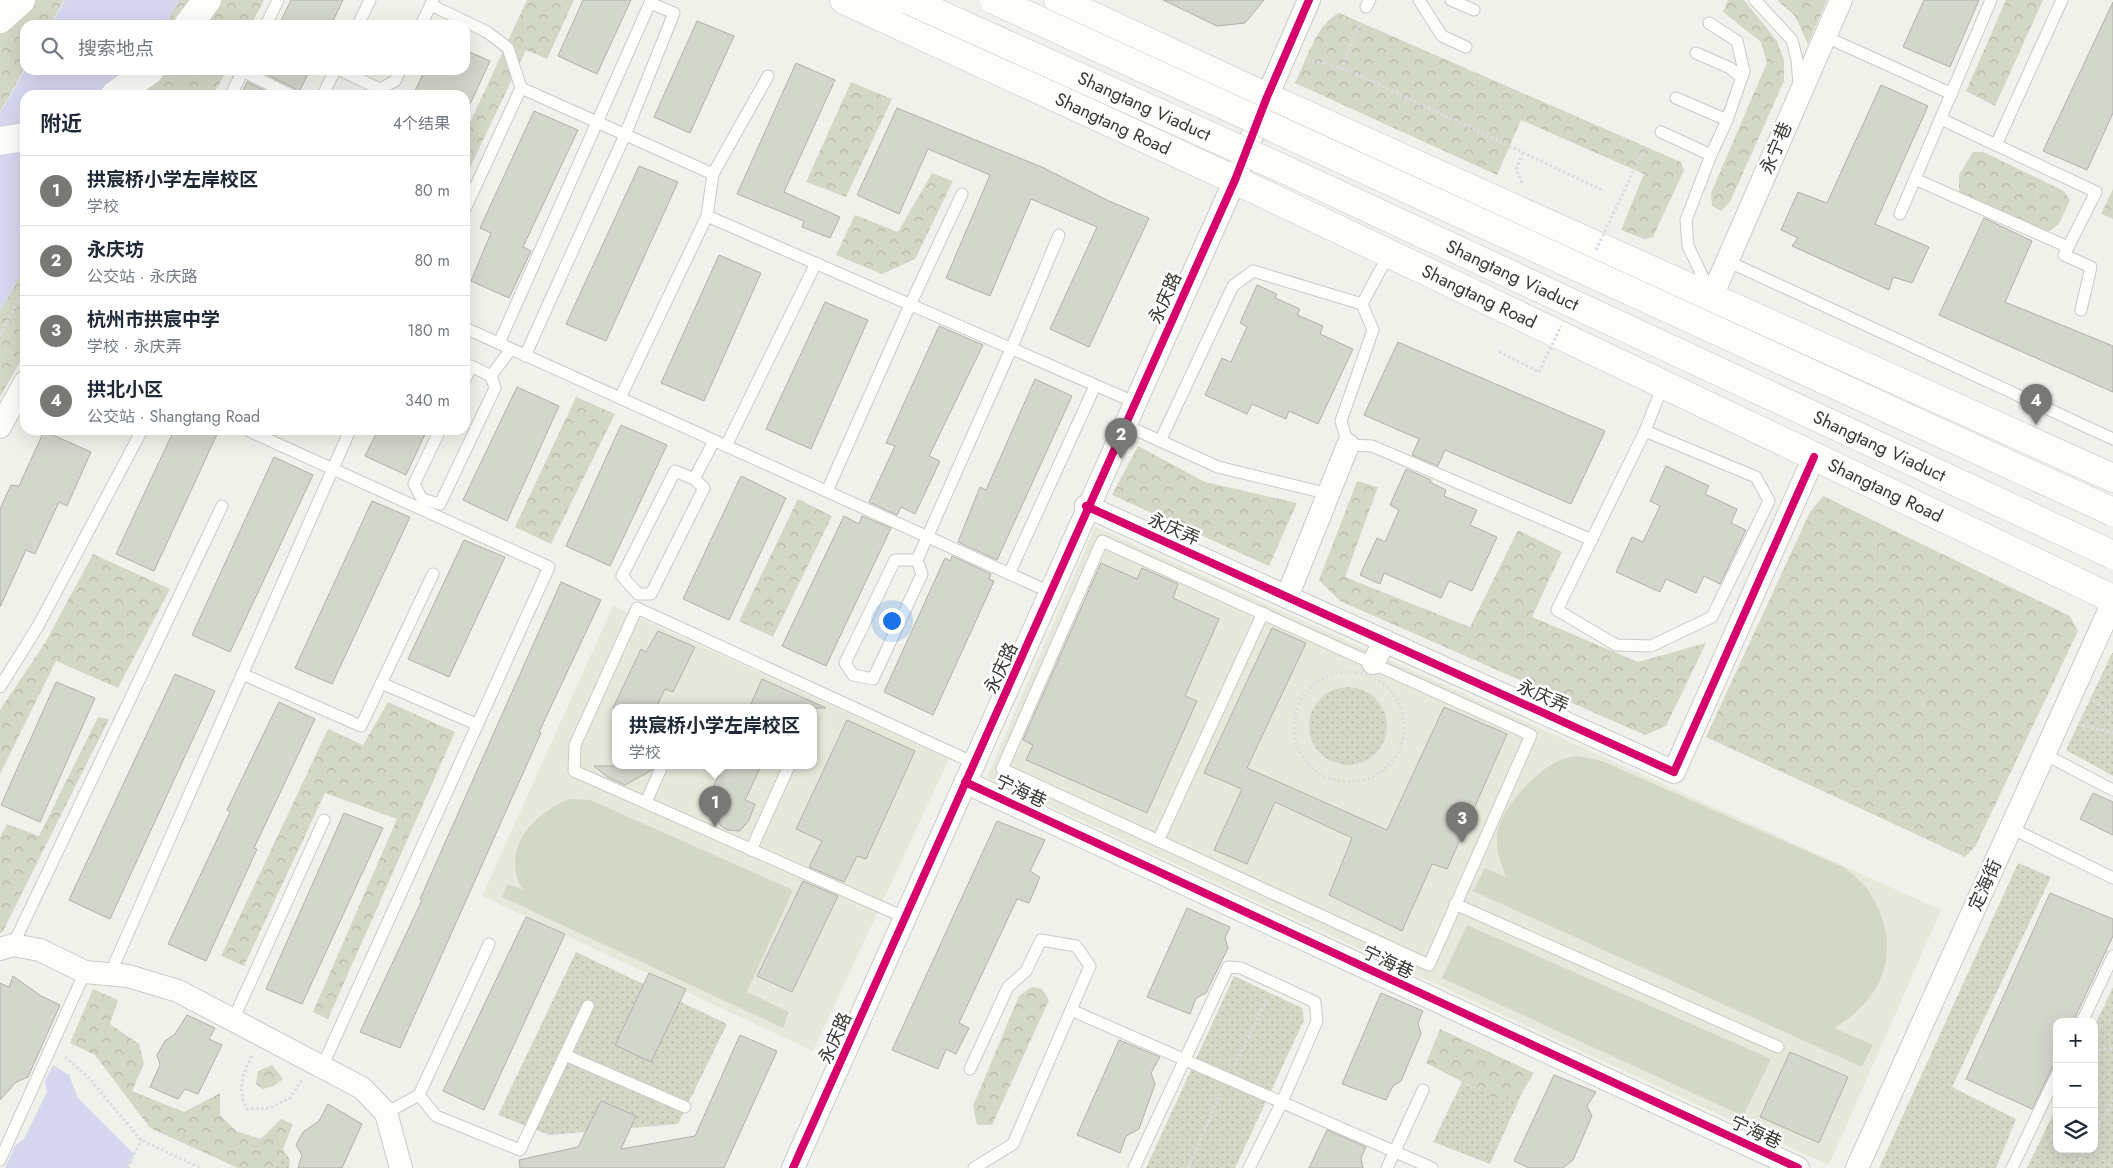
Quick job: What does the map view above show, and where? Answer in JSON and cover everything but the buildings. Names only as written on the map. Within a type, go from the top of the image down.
[{"type":"main road","points":[[0,19],[21,0]]},
{"type":"main road","points":[[192,20],[207,0]]},
{"type":"main road","name":"Shangtang Road","points":[[844,0],[1234,180],[2113,600]]},
{"type":"main road","points":[[862,0],[957,23]]},
{"type":"main road","name":"Shangtang Viaduct","points":[[908,0],[1288,172],[2113,555]]},
{"type":"main road","name":"Shangtang Viaduct","points":[[994,0],[2113,512]]},
{"type":"main road","points":[[1058,0],[1267,97],[2113,478]]},
{"type":"main road","points":[[121,90],[143,75]]},
{"type":"main road","points":[[0,140],[20,138]]},
{"type":"street","points":[[1267,97],[1308,0]]},
{"type":"street","name":"永宁巷","points":[[1712,296],[1841,0]]},
{"type":"street","name":"永庆路","points":[[793,1168],[1052,593],[1087,506],[1234,180],[1267,97]]},
{"type":"street","points":[[0,426],[20,391]]},
{"type":"street","points":[[1287,597],[1348,446]]},
{"type":"street","name":"永庆弄","points":[[1087,506],[1674,772],[1814,457]]},
{"type":"street","name":"定海街","points":[[1857,1168],[2113,600]]},
{"type":"street","points":[[1370,669],[1385,641]]},
{"type":"street","name":"宁海巷","points":[[970,772],[1798,1168]]},
{"type":"street","points":[[7,947],[40,950],[85,972],[128,976],[178,991],[362,1088],[386,1113],[401,1168]]},
{"type":"lane","points":[[268,20],[278,0]]},
{"type":"lane","points":[[360,20],[370,0]]},
{"type":"lane","points":[[1419,0],[1442,36],[1466,47]]},
{"type":"lane","points":[[1451,0],[1474,10]]},
{"type":"lane","points":[[1755,0],[1792,40],[1797,60],[1799,93]]},
{"type":"lane","points":[[1900,214],[1991,0]]},
{"type":"lane","points":[[1996,145],[2062,0]]},
{"type":"lane","points":[[424,20],[432,2],[465,20]]},
{"type":"lane","points":[[499,342],[650,3],[674,13],[624,134],[525,356]]},
{"type":"lane","points":[[470,23],[487,32],[508,48],[521,88],[470,198]]},
{"type":"lane","points":[[1709,23],[1737,41],[1744,71],[1727,120],[1711,155],[1686,220],[1688,246],[1712,296]]},
{"type":"lane","points":[[1824,36],[1952,94]]},
{"type":"lane","points":[[1696,53],[1730,68],[1742,78]]},
{"type":"lane","points":[[233,90],[240,75]]},
{"type":"lane","points":[[252,75],[281,90]]},
{"type":"lane","points":[[326,90],[333,75]]},
{"type":"lane","points":[[351,75],[380,89],[395,81],[398,75]]},
{"type":"lane","points":[[620,398],[707,216],[713,174],[768,76]]},
{"type":"lane","points":[[521,88],[713,174]]},
{"type":"lane","points":[[1676,98],[1727,120]]},
{"type":"lane","points":[[1941,119],[2096,192],[2064,255],[2091,267],[2081,310]]},
{"type":"lane","points":[[1661,132],[1711,155]]},
{"type":"lane","points":[[1915,179],[2068,247]]},
{"type":"lane","points":[[827,492],[910,305],[962,194]]},
{"type":"lane","points":[[707,216],[1134,402]]},
{"type":"lane","points":[[918,560],[895,560],[845,663],[853,676],[872,679],[922,574],[918,560],[927,537],[1059,235]]},
{"type":"lane","points":[[1362,304],[1389,254]]},
{"type":"lane","points":[[1727,261],[2113,439]]},
{"type":"lane","points":[[726,446],[816,263]]},
{"type":"lane","points":[[1160,441],[1233,286],[1253,271],[1362,304]]},
{"type":"lane","points":[[1362,304],[1373,330],[1341,422],[1348,446],[1372,446],[1592,540]]},
{"type":"lane","points":[[470,330],[1052,593]]},
{"type":"lane","points":[[491,376],[511,349]]},
{"type":"lane","points":[[438,435],[414,484],[422,499],[440,504],[495,388],[491,376],[472,366],[470,370]]},
{"type":"lane","points":[[1645,431],[1756,477],[1768,500],[1712,617],[1651,646],[1616,644],[1557,610],[1645,431],[1662,385]]},
{"type":"lane","points":[[1009,574],[1095,386]]},
{"type":"lane","points":[[1125,425],[1218,467],[1329,494]]},
{"type":"lane","points":[[0,687],[38,626],[139,435]]},
{"type":"lane","points":[[258,435],[548,567],[476,724],[314,1063]]},
{"type":"lane","points":[[110,974],[348,435]]},
{"type":"lane","points":[[694,479],[714,441]]},
{"type":"lane","points":[[675,471],[694,479],[704,488],[651,594],[638,594],[622,576],[675,471]]},
{"type":"lane","points":[[7,947],[222,506]]},
{"type":"lane","points":[[1102,541],[1263,613],[1370,669],[1531,735],[1429,964],[1002,769],[1102,541]]},
{"type":"lane","points":[[242,674],[361,726],[433,574]]},
{"type":"lane","points":[[906,918],[574,771],[576,745],[637,608],[970,772]]},
{"type":"lane","points":[[1158,841],[1263,613]]},
{"type":"lane","points":[[381,683],[476,724]]},
{"type":"lane","points":[[2044,754],[2113,790]]},
{"type":"lane","points":[[646,802],[661,769]]},
{"type":"lane","points":[[751,850],[788,769]]},
{"type":"lane","points":[[233,1020],[324,820]]},
{"type":"lane","points":[[2011,828],[2113,878]]},
{"type":"lane","points":[[1455,904],[1778,1047]]},
{"type":"lane","points":[[970,1069],[1008,987],[1026,971],[1041,940],[1076,946],[1090,966],[1013,1144],[974,1168]]},
{"type":"lane","points":[[386,1113],[419,1095],[489,944]]},
{"type":"lane","points":[[2084,1018],[2113,956]]},
{"type":"lane","points":[[1134,1168],[1228,967],[1241,968],[1315,1002],[1317,1020],[1282,1102],[1249,1168]]},
{"type":"lane","points":[[0,1160],[85,972]]},
{"type":"lane","points":[[419,1095],[436,1116],[520,1150],[588,1006]]},
{"type":"lane","points":[[1071,1010],[1432,1168]]},
{"type":"lane","points":[[565,1055],[685,1107]]},
{"type":"lane","points":[[2012,1168],[2053,1082]]},
{"type":"lane","points":[[1387,1168],[1422,1090]]},
{"type":"path","points":[[1342,69],[1368,4]]},
{"type":"path","points":[[1284,58],[1325,63],[1357,74],[1604,191]]},
{"type":"path","points":[[1523,153],[1516,169],[1522,184],[1530,188]]},
{"type":"path","points":[[0,335],[20,299]]},
{"type":"path","points":[[1499,352],[1539,372]]},
{"type":"path","points":[[1370,669],[1396,698],[1403,714],[1404,733],[1399,751],[1388,766],[1373,777],[1356,783],[1338,782],[1321,776],[1307,764],[1298,749],[1294,732],[1295,714],[1302,698],[1314,684],[1330,675],[1370,669]]},
{"type":"path","points":[[2061,718],[2113,733]]},
{"type":"path","points":[[262,1035],[244,1072],[241,1097],[247,1110],[270,1108],[290,1098],[314,1063]]},
{"type":"path","points":[[52,1046],[89,1078],[142,1140],[201,1168]]},
{"type":"path","points":[[2098,1050],[2113,1048]]},
{"type":"path","points":[[2098,1125],[2113,1100]]},
{"type":"path","points":[[128,1168],[142,1140]]},
{"type":"path","points":[[2074,1168],[2082,1153]]},
{"type":"shaded area","points":[[1095,527],[1941,910],[1829,1165],[987,777]]},
{"type":"shaded area","points":[[613,606],[949,759],[813,1051],[482,896]]},
{"type":"green space","points":[[0,0],[64,0],[53,20],[20,20],[21,75],[0,112]]},
{"type":"green space","points":[[179,0],[264,0],[254,20],[168,20]]},
{"type":"green space","points":[[527,0],[574,0],[547,59],[526,50],[470,168],[470,122]]},
{"type":"green space","points":[[1728,0],[1744,0],[1777,41],[1784,60],[1784,81],[1730,202],[1721,211],[1712,206],[1711,193],[1767,63],[1761,42],[1723,12]]},
{"type":"green space","points":[[1777,0],[1827,0],[1808,44],[1795,16]]},
{"type":"green space","points":[[2006,0],[2043,0],[1995,106],[1966,91]]},
{"type":"green space","points":[[1339,13],[1681,162],[1684,170],[1653,237],[1644,239],[1621,230],[1644,174],[1521,120],[1497,175],[1295,83],[1318,34],[1331,18]]},
{"type":"green space","points":[[135,75],[224,75],[216,90],[126,90]]},
{"type":"green space","points":[[851,82],[892,99],[846,197],[806,182]]},
{"type":"green space","points":[[1973,152],[1983,152],[2064,191],[2070,200],[2059,224],[2048,232],[1959,192],[1959,175]]},
{"type":"green space","points":[[932,173],[953,181],[915,259],[882,274],[836,255],[855,215],[898,232]]},
{"type":"green space","points":[[2113,189],[2113,219],[2101,214]]},
{"type":"green space","points":[[20,275],[20,362],[0,397],[0,311]]},
{"type":"green space","points":[[576,397],[615,414],[551,544],[515,527]]},
{"type":"green space","points":[[1138,446],[1205,482],[1297,503],[1269,566],[1112,495]]},
{"type":"green space","points":[[1357,481],[1378,487],[1345,577],[1470,627],[1518,530],[1562,552],[1532,617],[1638,662],[1706,643],[1666,726],[1645,735],[1340,601],[1319,580]]},
{"type":"green space","points":[[1823,496],[2070,616],[2078,631],[1975,847],[1965,857],[1706,737],[1810,512]]},
{"type":"green space","points":[[798,499],[832,516],[773,637],[739,621]]},
{"type":"green space","points":[[93,554],[170,589],[118,688],[56,661],[0,774],[0,710],[45,643]]},
{"type":"green space","points":[[2113,653],[2113,776],[2066,750]]},
{"type":"green space","points":[[1348,687],[1363,690],[1376,698],[1384,711],[1387,726],[1384,741],[1376,754],[1363,762],[1348,765],[1333,762],[1320,754],[1312,741],[1309,726],[1312,711],[1320,698],[1333,690]]},
{"type":"green space","points":[[388,702],[455,732],[328,1019],[313,1012],[397,819],[325,793],[244,966],[221,956],[328,729],[363,745]]},
{"type":"green space","points":[[98,717],[109,719],[2,933],[0,933],[0,837],[7,824],[39,836]]},
{"type":"green space","points":[[1577,756],[1602,761],[1845,868],[1862,883],[1878,909],[1885,929],[1887,948],[1885,967],[1878,984],[1867,1001],[1834,1028],[1873,1045],[1862,1067],[1473,891],[1485,868],[1506,877],[1498,852],[1497,836],[1499,826],[1511,804],[1539,773],[1562,759]]},
{"type":"green space","points":[[569,799],[590,800],[793,890],[747,992],[789,1012],[783,1028],[502,897],[508,884],[523,890],[517,875],[515,861],[524,835],[543,814]]},
{"type":"green space","points":[[2018,863],[2051,877],[1952,1087],[2016,1119],[1996,1168],[1879,1168]]},
{"type":"green space","points":[[1467,925],[1771,1059],[1743,1116],[1442,978]]},
{"type":"green space","points":[[576,952],[727,1024],[678,1124],[549,1135],[498,1115]]},
{"type":"green space","points":[[1234,976],[1302,1008],[1304,1020],[1235,1168],[1146,1168]]},
{"type":"green space","points":[[1032,987],[1042,989],[1049,1000],[992,1125],[977,1125],[973,1106],[1019,996]]},
{"type":"green space","points":[[2113,987],[2113,1168],[2027,1168],[2053,1114],[2053,1153],[2098,1153],[2098,1019]]},
{"type":"green space","points":[[93,989],[118,1000],[110,1024],[139,1044],[144,1064],[132,1091],[184,1112],[220,1093],[220,1115],[236,1131],[261,1139],[281,1119],[293,1124],[275,1168],[238,1168],[150,1128],[95,1055],[70,1043]]},
{"type":"green space","points":[[1440,1029],[1534,1073],[1523,1091],[1498,1099],[1490,1096],[1426,1063]]},
{"type":"green space","points":[[272,1065],[283,1079],[274,1086],[263,1089],[256,1084],[258,1071]]},
{"type":"green space","points":[[1462,1082],[1498,1099],[1523,1091],[1490,1164],[1433,1142]]},
{"type":"green space","points":[[283,1149],[290,1160],[289,1168],[275,1168]]},
{"type":"water","points":[[65,0],[179,0],[168,20],[54,20]]},
{"type":"water","points":[[22,75],[135,75],[126,90],[20,90],[20,275],[0,311],[0,113]]},
{"type":"water","points":[[53,1065],[69,1075],[78,1098],[134,1154],[127,1168],[5,1168],[15,1146],[24,1139],[47,1092],[45,1081]]},
{"type":"cycle path","points":[[793,1168],[1235,180],[1267,97],[1309,0]]},
{"type":"cycle path","points":[[1086,506],[1674,772],[1814,457]]},
{"type":"cycle path","points":[[965,782],[1798,1168]]},
{"type":"place","name":"拱北小区","points":[[2036,425]]},
{"type":"place","name":"永庆坊","points":[[1121,459]]},
{"type":"place","name":"拱宸桥小学左岸校区","points":[[715,827]]},
{"type":"place","name":"杭州市拱宸中学","points":[[1462,843]]}]
